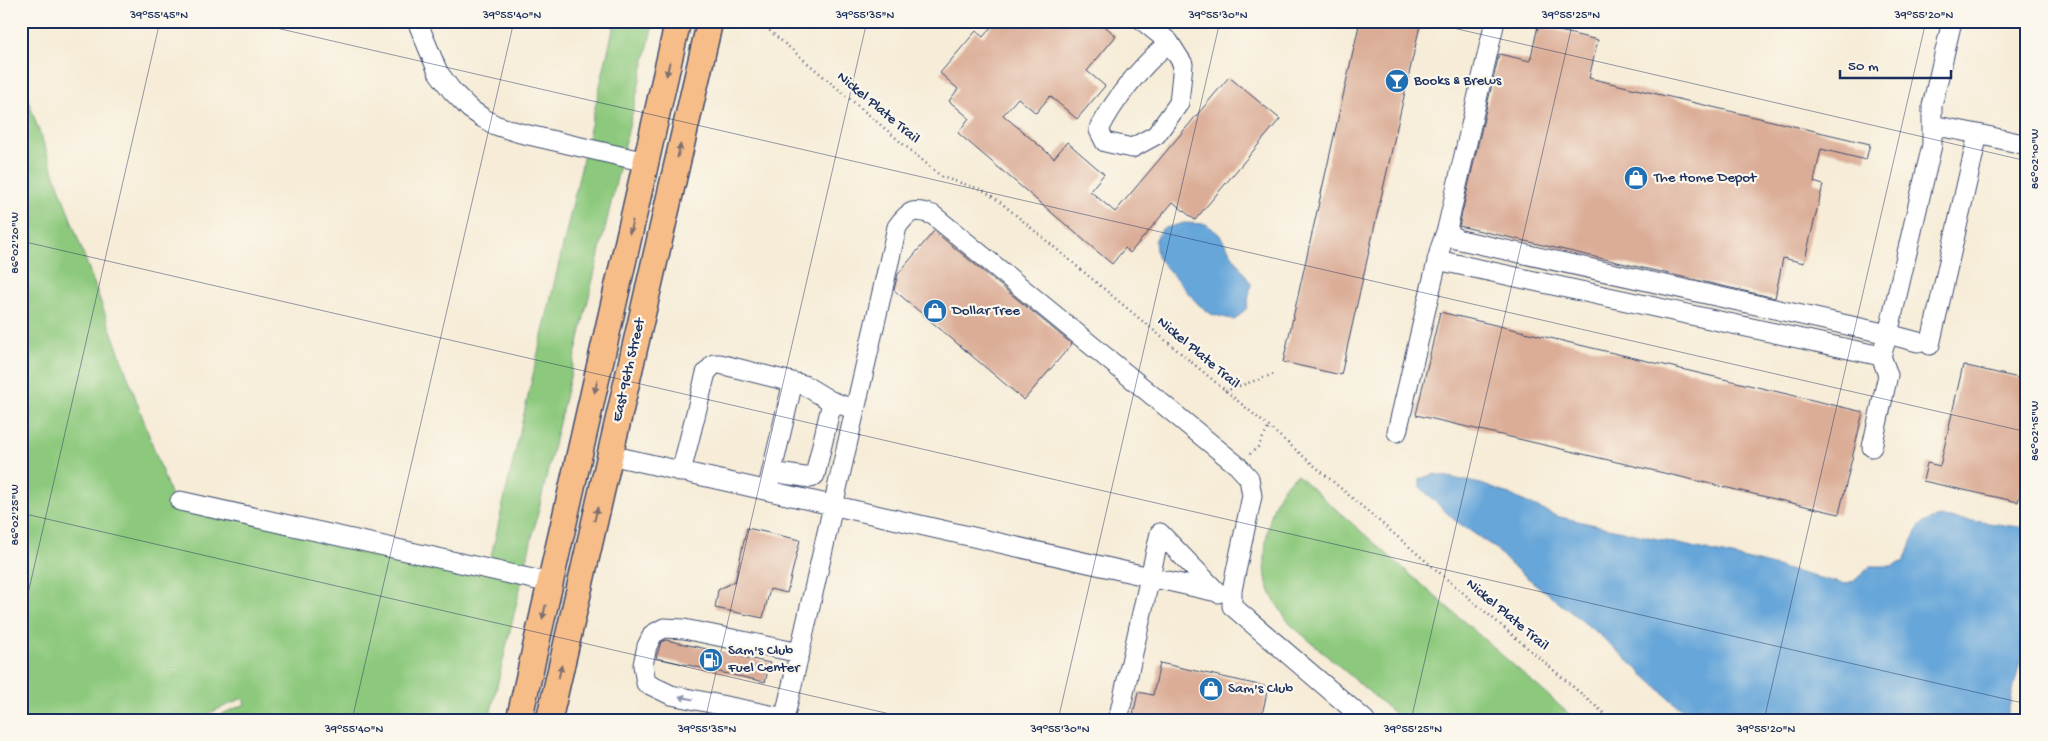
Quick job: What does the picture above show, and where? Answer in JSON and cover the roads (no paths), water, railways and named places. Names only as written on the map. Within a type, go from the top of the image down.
[{"type":"main road","name":"East 96th Street","points":[[519,720],[678,21]]},
{"type":"main road","name":"East 96th Street","points":[[549,720],[710,21]]},
{"type":"main road","points":[[637,337],[640,271],[660,174],[658,167],[646,162]]},
{"type":"lane","points":[[417,21],[438,72],[452,91],[470,109],[483,118],[514,132],[646,162]]},
{"type":"lane","points":[[1143,21],[1169,42],[1183,64],[1179,103],[1156,135],[1132,148],[1105,142],[1099,130],[1110,108],[1148,60],[1169,42]]},
{"type":"lane","points":[[1397,432],[1439,254],[1451,234],[1495,21]]},
{"type":"lane","points":[[1872,447],[1888,375],[1882,356],[1932,144],[1932,106],[1952,21]]},
{"type":"lane","points":[[1932,125],[2027,145]]},
{"type":"lane","points":[[1451,234],[1924,343],[1978,134]]},
{"type":"lane","points":[[800,653],[664,628],[653,634],[647,646],[643,665],[646,683],[671,695],[784,719],[800,653],[897,227],[906,214],[919,210],[933,215],[1238,466],[1249,478],[1252,496],[1232,590],[1232,606]]},
{"type":"lane","points":[[1439,254],[1882,356]]},
{"type":"lane","points":[[681,472],[706,374],[714,364],[804,385],[832,402],[855,410]]},
{"type":"lane","points":[[767,492],[793,382]]},
{"type":"lane","points":[[772,472],[811,478],[815,475],[832,402]]},
{"type":"lane","points":[[610,455],[1216,592]]},
{"type":"lane","points":[[180,501],[551,583]]},
{"type":"lane","points":[[1118,720],[1150,576],[1159,546],[1160,533],[1216,592],[1365,720]]},
{"type":"water","points":[[1184,223],[1206,224],[1219,234],[1251,284],[1247,308],[1235,320],[1211,314],[1198,304],[1157,257],[1155,241],[1162,229]]},
{"type":"water","points":[[1434,474],[1481,484],[1556,516],[1754,561],[1843,584],[1854,581],[1871,566],[1892,566],[1904,561],[1920,526],[1933,519],[1942,517],[2020,527],[2027,530],[2027,633],[2006,720],[1693,720],[1601,636],[1510,564],[1495,548],[1453,519],[1420,487],[1420,479]]},
{"type":"place","name":"Books & Brews","points":[[1397,81]]},
{"type":"place","name":"The Home Depot","points":[[1636,178]]},
{"type":"place","name":"Dollar Tree","points":[[935,311]]},
{"type":"place","name":"Sam's Club Fuel Center","points":[[711,660]]},
{"type":"place","name":"Sam's Club","points":[[1211,689]]}]
